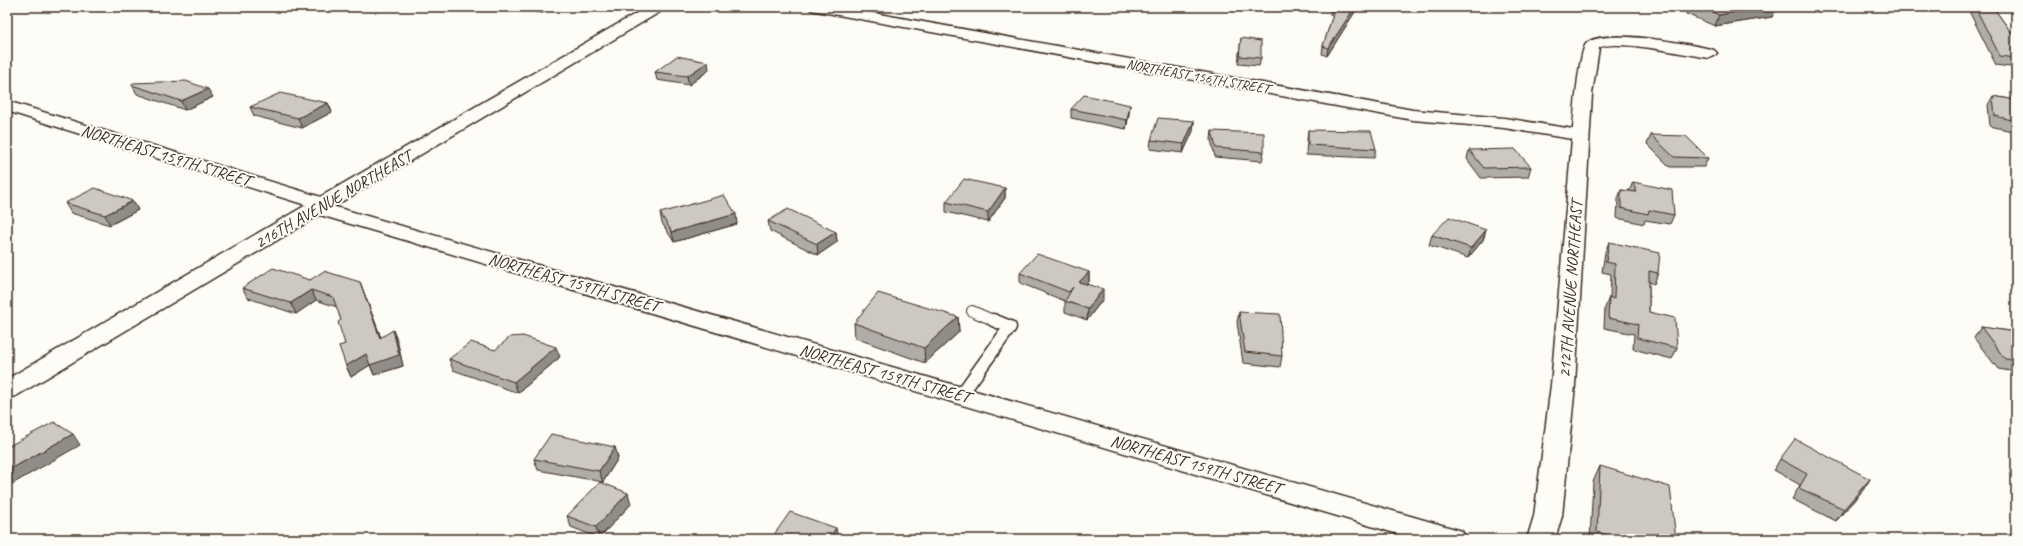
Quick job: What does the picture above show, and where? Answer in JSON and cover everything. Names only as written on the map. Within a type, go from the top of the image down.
[{"type":"street","name":"216TH AVENUE NORTHEAST","points":[[7,390],[658,7]]},
{"type":"street","name":"NORTHEAST 156TH STREET","points":[[816,7],[1413,116],[1504,123],[1581,135]]},
{"type":"street","name":"212TH AVENUE NORTHEAST","points":[[1541,539],[1548,516],[1563,385],[1584,94],[1592,46],[1599,41],[1624,40],[1708,53]]},
{"type":"street","name":"NORTHEAST 159TH STREET","points":[[7,106],[320,206],[1452,539]]},
{"type":"lane","points":[[961,395],[1010,327],[972,311]]},
{"type":"building","points":[[1331,7],[1355,7],[1328,48],[1323,46],[1335,8]]},
{"type":"building","points":[[1701,7],[1765,7],[1719,15]]},
{"type":"building","points":[[1975,7],[1993,7],[2016,39],[2016,58],[2000,56]]},
{"type":"building","points":[[1241,38],[1261,41],[1261,58],[1239,56]]},
{"type":"building","points":[[677,56],[708,62],[687,76],[655,72]]},
{"type":"building","points":[[186,81],[208,89],[181,101],[132,85],[133,83]]},
{"type":"building","points":[[280,93],[328,103],[298,118],[250,107]]},
{"type":"building","points":[[1084,95],[1130,105],[1127,120],[1071,109]]},
{"type":"building","points":[[1993,96],[2016,100],[2016,121],[1995,116]]},
{"type":"building","points":[[1158,118],[1194,121],[1184,144],[1151,140]]},
{"type":"building","points":[[1308,130],[1371,131],[1376,149],[1308,145]]},
{"type":"building","points":[[1212,131],[1264,133],[1264,152],[1216,148]]},
{"type":"building","points":[[1651,135],[1686,136],[1708,158],[1674,157]]},
{"type":"building","points":[[1515,149],[1531,167],[1484,168],[1469,150]]},
{"type":"building","points":[[964,179],[1005,188],[988,212],[946,202]]},
{"type":"building","points":[[1633,182],[1672,190],[1674,215],[1649,210],[1648,214],[1621,208],[1621,190],[1636,192]]},
{"type":"building","points":[[95,188],[133,201],[105,215],[65,203]]},
{"type":"building","points":[[724,195],[736,214],[672,232],[660,213]]},
{"type":"building","points":[[788,209],[836,232],[817,244],[768,221]]},
{"type":"building","points":[[1449,217],[1486,230],[1471,248],[1432,235]]},
{"type":"building","points":[[1609,242],[1660,253],[1658,273],[1649,271],[1649,312],[1675,318],[1677,348],[1637,338],[1638,324],[1608,318],[1609,297],[1614,299],[1615,264],[1606,262]]},
{"type":"building","points":[[1037,254],[1089,272],[1079,282],[1103,289],[1088,309],[1065,301],[1073,287],[1069,292],[1020,273]]},
{"type":"building","points":[[273,268],[310,280],[324,271],[360,282],[380,338],[393,330],[399,355],[370,365],[366,354],[346,366],[339,346],[345,344],[338,322],[341,320],[333,297],[311,290],[291,303],[242,288]]},
{"type":"building","points":[[878,293],[958,317],[924,348],[854,323]]},
{"type":"building","points":[[1239,312],[1280,314],[1282,356],[1245,352]]},
{"type":"building","points":[[1981,327],[2016,332],[2016,360],[2005,359]]},
{"type":"building","points":[[523,336],[556,347],[514,382],[449,359],[471,342],[495,350],[510,337]]},
{"type":"building","points":[[54,422],[73,434],[7,471],[7,447]]},
{"type":"building","points":[[551,434],[615,447],[599,471],[534,459]]},
{"type":"building","points":[[1795,439],[1870,479],[1844,509],[1799,488],[1807,474],[1780,459]]},
{"type":"building","points":[[1600,466],[1670,487],[1676,539],[1621,539],[1597,532]]},
{"type":"building","points":[[600,482],[628,493],[596,527],[567,516]]},
{"type":"building","points":[[790,512],[836,528],[828,539],[771,539]]},
{"type":"building","points":[[1035,536],[1037,539],[1028,539]]}]
